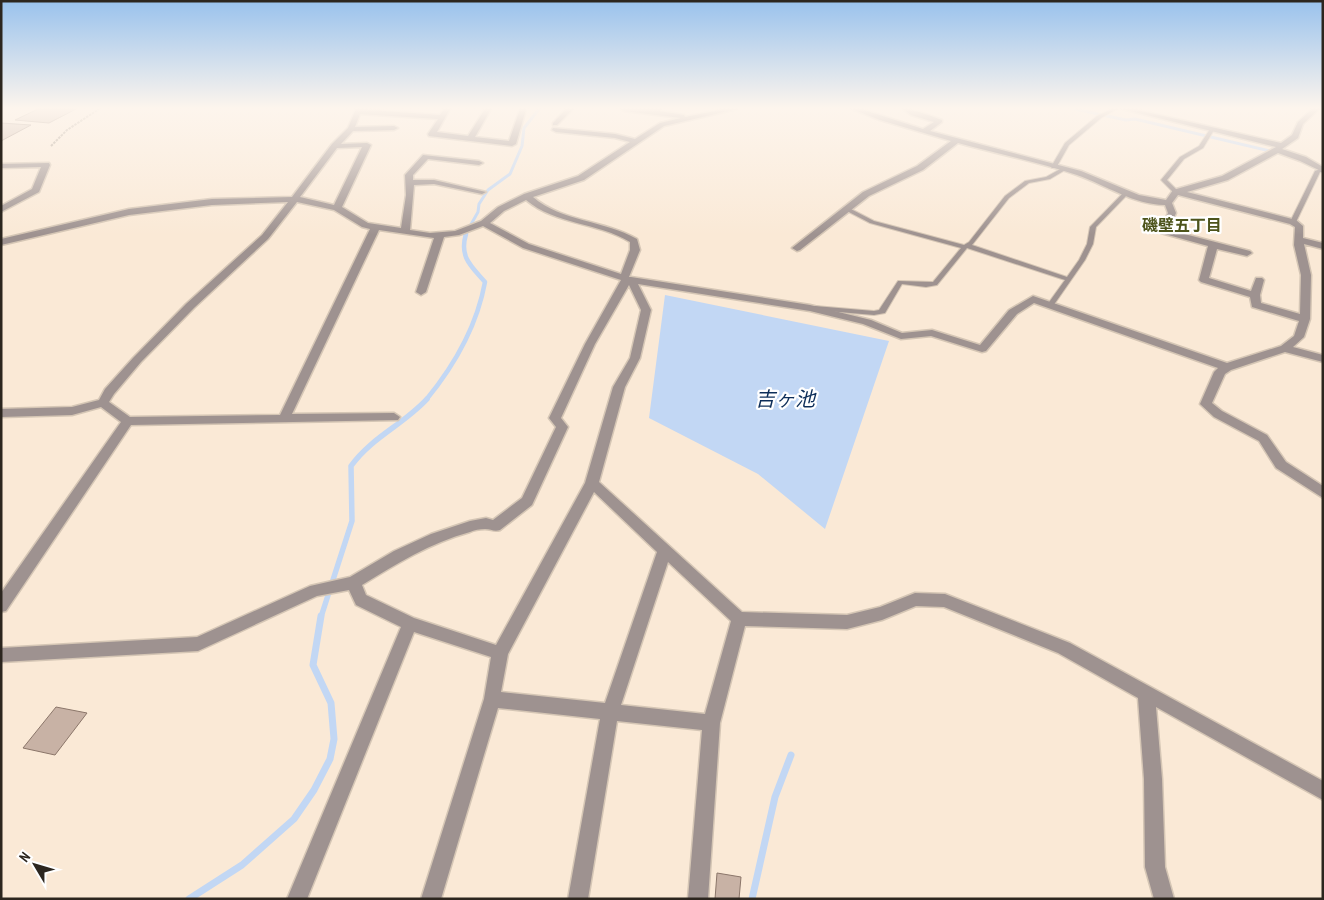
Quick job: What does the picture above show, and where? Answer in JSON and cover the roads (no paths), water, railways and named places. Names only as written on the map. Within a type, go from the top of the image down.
[{"type":"street","points":[[1,413],[72,411],[103,403],[109,392],[137,360],[190,306],[266,237],[331,151]]},
{"type":"street","points":[[337,208],[364,151]]},
{"type":"street","points":[[1,242],[128,212],[212,202],[296,199],[337,208],[365,224],[430,236],[456,233],[484,223],[500,209],[527,196],[581,178],[621,151]]},
{"type":"street","points":[[797,248],[866,194],[920,168],[942,151]]},
{"type":"street","points":[[996,151],[1081,174],[1126,193],[1168,203]]},
{"type":"street","points":[[1168,203],[1176,192],[1225,178],[1274,151]]},
{"type":"street","points":[[1285,151],[1323,170]]},
{"type":"street","points":[[405,231],[410,194],[409,175],[426,157],[479,163]]},
{"type":"street","points":[[1,166],[46,165],[36,190],[1,210]]},
{"type":"street","points":[[410,183],[434,182],[482,192]]},
{"type":"street","points":[[1176,192],[1294,222],[1299,226],[1299,240],[1306,275],[1305,319],[1299,337],[1285,348],[1227,366],[1220,372],[1206,404],[1218,414],[1262,438],[1280,464],[1323,493]]},
{"type":"street","points":[[1,655],[198,644],[315,590],[353,583],[399,555],[436,538],[470,526],[486,523],[495,526],[527,501],[562,427],[555,418],[590,344],[627,279],[635,250],[634,241],[625,234],[544,210],[527,196]]},
{"type":"street","points":[[1168,203],[1172,213],[1164,231],[1213,245],[1247,252]]},
{"type":"street","points":[[484,223],[526,246],[627,279],[810,308],[867,322],[900,336],[932,333],[982,348],[1013,312],[1033,300],[1227,366]]},
{"type":"street","points":[[284,419],[376,226]]},
{"type":"street","points":[[421,292],[440,235]]},
{"type":"street","points":[[1299,240],[1323,246]]},
{"type":"street","points":[[1213,245],[1204,280],[1254,305],[1305,319]]},
{"type":"street","points":[[431,899],[492,699],[500,653],[592,483],[619,387],[635,358],[646,310],[638,291],[627,279]]},
{"type":"street","points":[[1254,305],[1259,280]]},
{"type":"street","points":[[1285,348],[1323,359]]},
{"type":"street","points":[[103,403],[128,421],[394,417]]},
{"type":"street","points":[[1,606],[128,421]]},
{"type":"street","points":[[592,483],[739,618],[847,622],[882,613],[915,599],[946,601],[1064,648],[1323,791]]},
{"type":"street","points":[[578,899],[610,712],[665,551]]},
{"type":"street","points":[[353,583],[361,600],[410,624],[500,653]]},
{"type":"street","points":[[698,899],[711,723],[739,618]]},
{"type":"street","points":[[297,899],[410,624]]},
{"type":"street","points":[[1146,692],[1153,779],[1155,867],[1164,899]]},
{"type":"street","points":[[492,699],[711,723]]},
{"type":"lane","points":[[1054,167],[1063,151]]},
{"type":"lane","points":[[1176,192],[1164,180],[1182,158],[1193,151]]},
{"type":"lane","points":[[810,308],[882,311],[900,282],[910,281],[928,286],[934,284],[966,246],[971,243],[1007,196],[1027,182],[1048,178],[1064,169]]},
{"type":"lane","points":[[1294,222],[1318,171],[1323,170]]},
{"type":"lane","points":[[1051,305],[1090,244],[1092,227],[1126,193]]},
{"type":"lane","points":[[847,209],[872,222],[966,246],[1068,279]]},
{"type":"water","name":"吉ヶ池","points":[[665,295],[889,341],[825,529],[758,474],[649,418]]},
{"type":"waterway","points":[[465,235],[478,212],[479,204],[488,190],[510,174],[520,151]]},
{"type":"waterway","points":[[1270,151],[1274,152]]},
{"type":"waterway","points":[[426,400],[446,373],[463,345],[476,314],[485,282],[471,266],[465,255],[464,242],[466,234]]},
{"type":"waterway","points":[[321,617],[352,521],[351,466],[368,447],[426,400]]},
{"type":"waterway","points":[[189,899],[242,865],[294,819],[314,790],[330,759],[334,739],[331,703],[313,665],[321,616]]},
{"type":"waterway","points":[[752,899],[775,797],[791,755]]},
{"type":"district","name":"磯壁五丁目","points":[[1182,225]]}]
